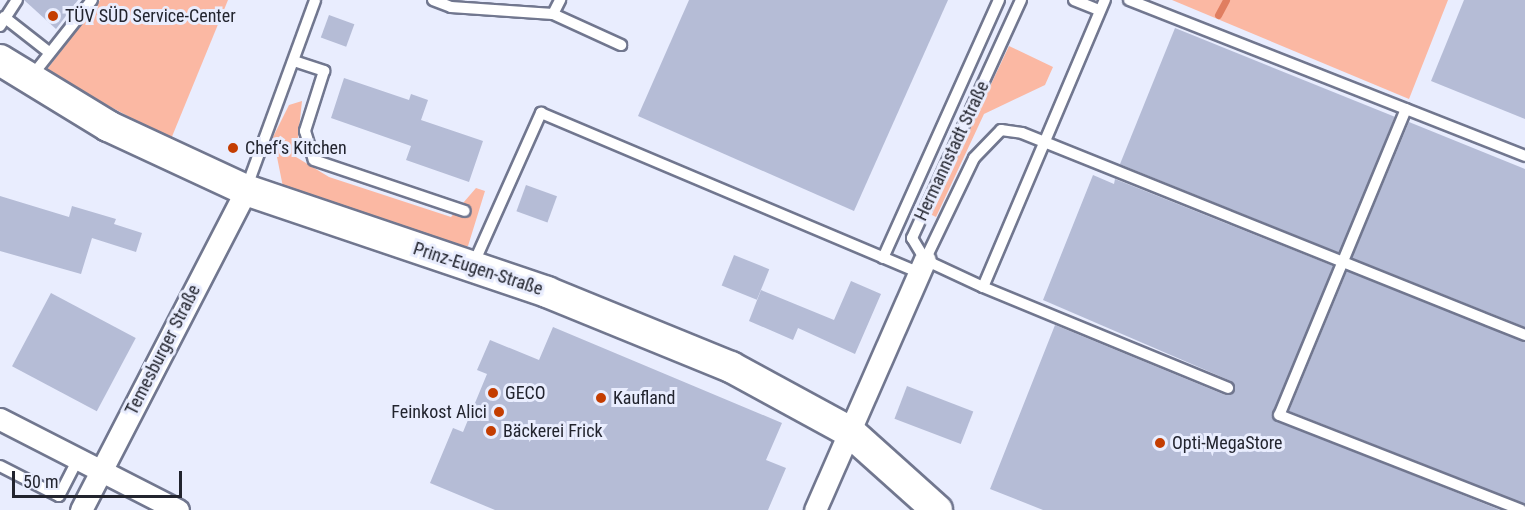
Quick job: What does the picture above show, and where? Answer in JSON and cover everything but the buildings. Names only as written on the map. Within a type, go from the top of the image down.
[{"type":"street","name":"Prinz-Eugen-Straße","points":[[0,60],[108,126],[246,190],[650,331],[787,394],[850,432],[937,510]]},
{"type":"street","name":"Temesburger Straße","points":[[81,510],[246,190]]},
{"type":"street","points":[[815,510],[923,266]]},
{"type":"street","points":[[0,418],[178,510]]},
{"type":"lane","points":[[17,0],[2,21],[50,52]]},
{"type":"lane","points":[[30,79],[92,0]]},
{"type":"lane","points":[[246,190],[315,0]]},
{"type":"lane","points":[[433,0],[451,7],[553,14],[621,45]]},
{"type":"lane","points":[[553,14],[560,0]]},
{"type":"lane","points":[[883,258],[999,0]]},
{"type":"lane","name":"Hermannstadt Straße","points":[[923,266],[912,238],[1021,0]]},
{"type":"lane","points":[[1074,0],[1099,10]]},
{"type":"lane","points":[[983,287],[1105,0]]},
{"type":"lane","points":[[1129,0],[1525,156]]},
{"type":"lane","points":[[294,61],[324,71],[305,131],[314,160],[465,211]]},
{"type":"lane","points":[[1406,109],[1279,415],[1521,510]]},
{"type":"lane","points":[[472,268],[541,113],[883,258],[923,266],[983,287],[1228,388]]},
{"type":"lane","points":[[923,266],[985,142],[1001,130],[1045,143],[1343,260],[1525,335]]},
{"type":"lane","points":[[0,466],[58,496],[78,459]]},
{"type":"shaded area","points":[[100,0],[228,0],[171,139],[45,72]]},
{"type":"shaded area","points":[[1172,0],[1448,0],[1409,99]]},
{"type":"shaded area","points":[[1009,46],[1053,67],[1045,85],[984,114],[936,217],[930,214]]},
{"type":"shaded area","points":[[302,101],[296,157],[329,177],[451,217],[476,188],[485,191],[468,246],[457,249],[283,187],[273,137],[289,105]]},
{"type":"waterway","points":[[1218,15],[1226,0]]},
{"type":"place","name":"TÜV SÜD Service-Center","points":[[53,16]]},
{"type":"place","name":"Chef‘s Kitchen","points":[[233,148]]},
{"type":"place","name":"GECO","points":[[493,393]]},
{"type":"place","name":"Kaufland","points":[[601,398]]},
{"type":"place","name":"Feinkost Alici","points":[[499,412]]},
{"type":"place","name":"Bäckerei Frick","points":[[491,431]]},
{"type":"place","name":"Opti-MegaStore","points":[[1160,443]]}]
